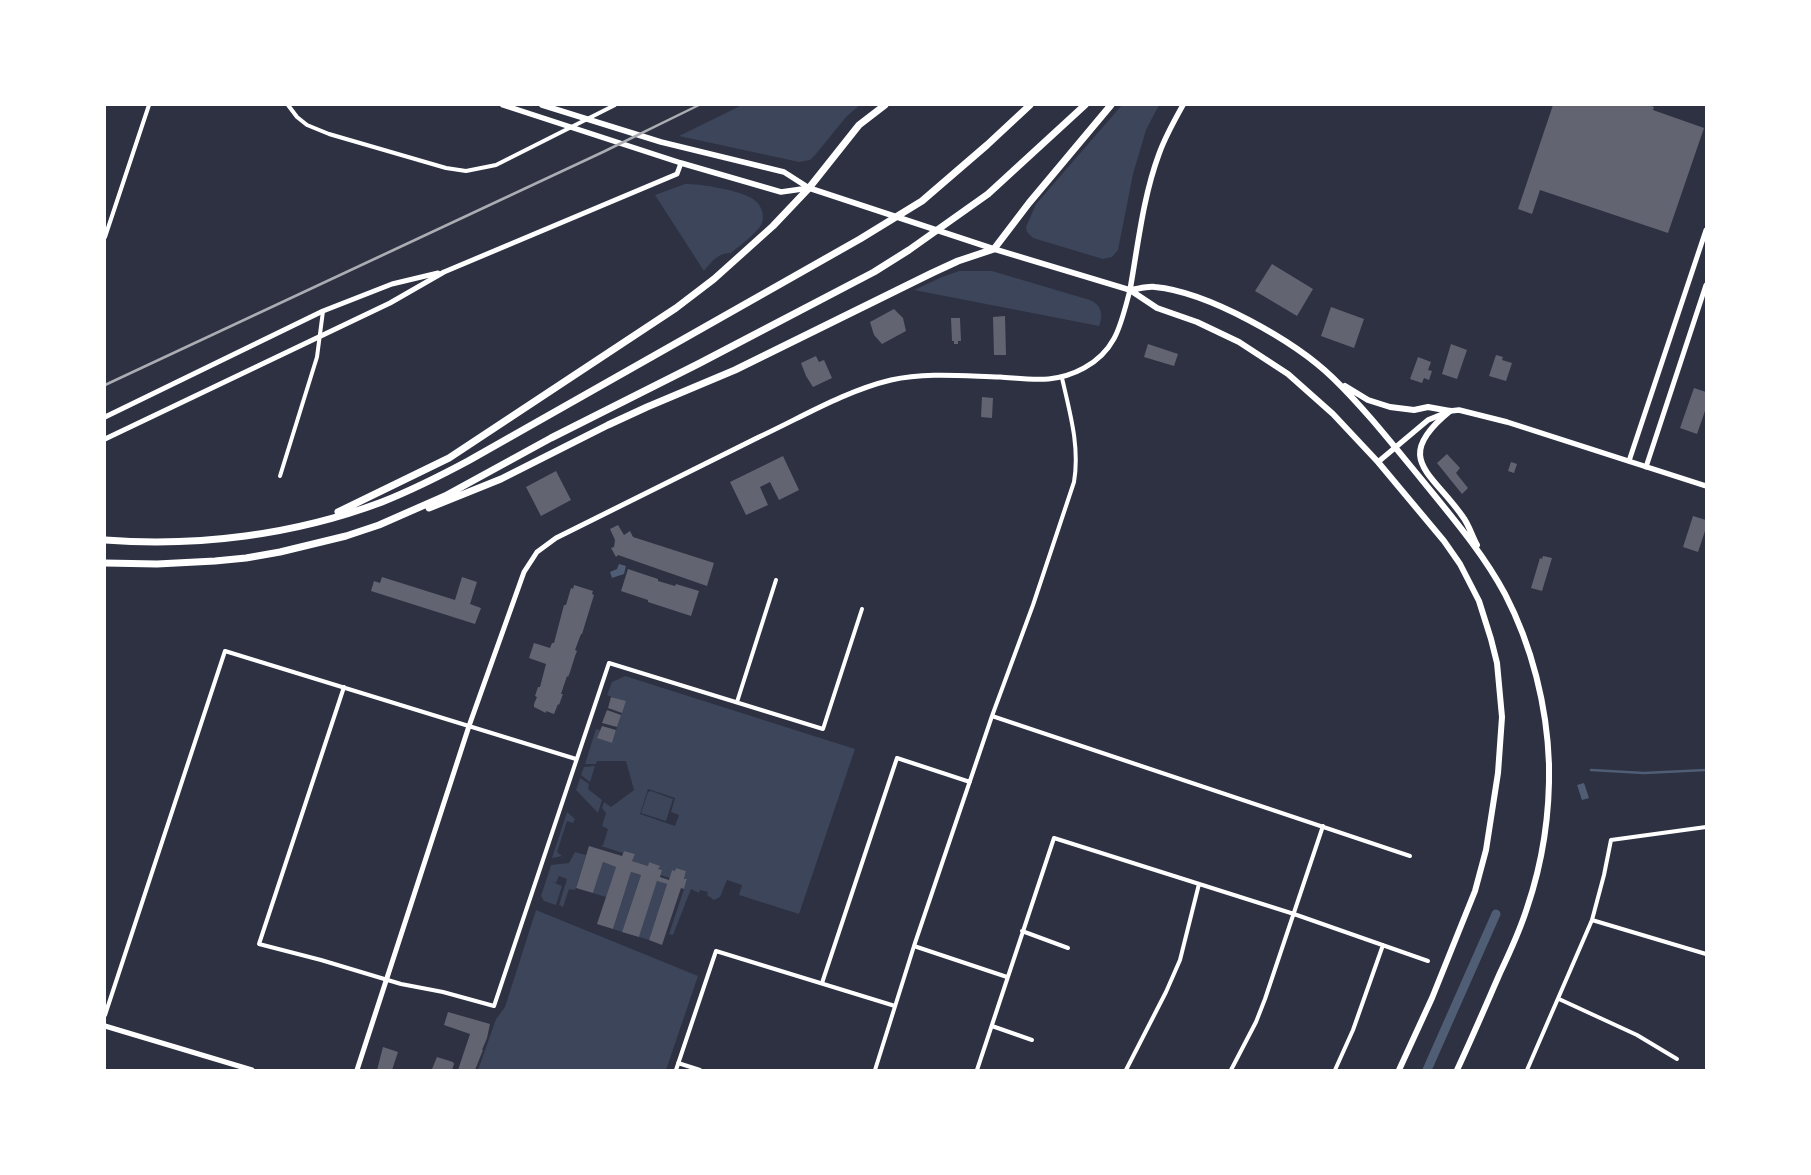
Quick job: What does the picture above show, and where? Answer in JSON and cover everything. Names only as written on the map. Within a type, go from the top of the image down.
[{"type":"highway","points":[[322,520],[449,458],[642,331],[714,279],[773,226],[809,188],[859,125],[885,105]]},
{"type":"highway","points":[[105,540],[157,542],[215,539],[257,534],[322,520],[382,502],[433,479],[860,239],[922,201],[1030,105]]},
{"type":"highway","points":[[379,525],[445,496],[551,438],[874,272],[988,194],[1085,105]]},
{"type":"highway","points":[[105,563],[178,564],[246,558],[346,536],[445,503],[501,478],[608,424],[735,370],[932,273],[994,249],[1028,203],[1111,105]]},
{"type":"main road","points":[[503,105],[681,163],[781,192],[809,188]]},
{"type":"main road","points":[[542,105],[661,142],[784,172],[809,188],[994,249],[1130,290],[1157,308],[1197,322],[1238,342],[1288,374],[1333,414],[1378,462],[1444,540],[1470,582],[1479,601],[1497,663],[1502,716],[1498,773],[1486,850],[1480,874],[1432,998],[1399,1070]]},
{"type":"main road","points":[[1130,290],[1146,203],[1155,166],[1165,139],[1183,105]]},
{"type":"main road","points":[[1130,290],[1153,286],[1182,292],[1216,304],[1248,320],[1298,350],[1334,378],[1368,400],[1390,407],[1414,410],[1428,408],[1469,411],[1706,486]]},
{"type":"main road","points":[[1334,378],[1395,447],[1484,559]]},
{"type":"main road","points":[[1378,462],[1428,420],[1450,411]]},
{"type":"main road","points":[[1450,411],[1434,424],[1426,436],[1421,447],[1420,460],[1428,475],[1464,518],[1484,559],[1505,595],[1520,628],[1542,699],[1547,738],[1548,806],[1542,849],[1528,907],[1457,1070]]},
{"type":"street","points":[[105,237],[149,105]]},
{"type":"street","points":[[288,105],[296,117],[307,125],[329,134],[446,168],[466,171],[496,165],[615,105]]},
{"type":"street","points":[[105,439],[390,303],[444,272],[677,174],[681,163]]},
{"type":"street","points":[[1629,461],[1706,230]]},
{"type":"street","points":[[105,417],[323,312],[392,284],[444,272]]},
{"type":"street","points":[[1646,466],[1706,285]]},
{"type":"street","points":[[357,1070],[469,726],[524,572],[537,552],[556,538],[815,410],[866,387],[921,375],[999,377],[1038,381],[1062,378],[1085,368],[1105,352],[1117,335],[1130,290]]},
{"type":"street","points":[[280,476],[317,357],[323,312]]},
{"type":"street","points":[[875,1070],[914,946],[1074,482],[1077,452],[1062,378]]},
{"type":"street","points":[[737,702],[776,580]]},
{"type":"street","points":[[344,687],[259,944],[321,960],[403,985],[443,992],[494,1006],[609,663],[823,729],[862,608]]},
{"type":"street","points":[[105,1014],[225,651],[576,759]]},
{"type":"street","points":[[992,716],[1410,856]]},
{"type":"street","points":[[822,983],[898,758],[970,782]]},
{"type":"street","points":[[1231,1070],[1256,1022],[1265,999],[1323,826]]},
{"type":"street","points":[[1527,1070],[1592,920],[1611,840],[1706,827]]},
{"type":"street","points":[[977,1070],[1054,838],[1294,914],[1428,961]]},
{"type":"street","points":[[1126,1070],[1166,992],[1180,960],[1199,884]]},
{"type":"street","points":[[1592,920],[1706,954]]},
{"type":"street","points":[[1022,930],[1068,948]]},
{"type":"street","points":[[1335,1070],[1353,1030],[1383,945]]},
{"type":"street","points":[[914,946],[1007,977]]},
{"type":"street","points":[[676,1070],[716,951],[895,1006]]},
{"type":"street","points":[[1559,999],[1637,1035],[1677,1059]]},
{"type":"street","points":[[105,1026],[252,1070]]},
{"type":"street","points":[[992,1026],[1032,1040]]},
{"type":"street","points":[[678,1063],[700,1070]]},
{"type":"shaded area","points":[[742,105],[860,105],[846,117],[810,160],[799,162],[679,136]]},
{"type":"shaded area","points":[[1122,105],[1159,105],[1146,130],[1133,174],[1118,250],[1112,257],[1103,259],[1033,238],[1027,232],[1026,227],[1036,204]]},
{"type":"shaded area","points":[[685,184],[720,188],[739,193],[753,199],[763,213],[762,223],[753,235],[731,253],[723,254],[716,258],[704,271],[655,195]]},
{"type":"shaded area","points":[[959,271],[992,271],[1090,300],[1099,307],[1101,318],[1099,326],[914,290]]},
{"type":"shaded area","points":[[619,564],[626,566],[624,574],[612,578],[610,572],[617,569]]},
{"type":"shaded area","points":[[625,676],[855,749],[799,914],[739,895],[742,885],[727,880],[720,897],[714,900],[707,895],[708,892],[700,890],[699,893],[691,889],[673,935],[669,934],[687,880],[684,879],[686,871],[676,868],[675,871],[672,870],[670,878],[660,875],[659,866],[649,862],[648,866],[632,861],[634,854],[624,851],[623,853],[601,846],[608,829],[602,826],[606,813],[602,808],[604,802],[611,807],[634,790],[626,761],[597,761],[596,764],[585,764],[596,729],[600,730],[598,738],[612,743],[625,702],[607,695],[612,682]],"holes":[[[648,789],[675,798],[671,812],[679,815],[675,826],[640,814]]]},
{"type":"shaded area","points":[[595,766],[590,782],[581,775],[584,767]]},
{"type":"shaded area","points":[[580,778],[589,784],[588,789],[602,800],[598,813],[576,790]]},
{"type":"shaded area","points":[[1584,783],[1589,798],[1582,800],[1577,785]]},
{"type":"shaded area","points":[[651,791],[673,799],[666,821],[641,813],[648,792]]},
{"type":"shaded area","points":[[567,812],[575,819],[573,823],[567,821],[557,852],[562,856],[552,858]]},
{"type":"shaded area","points":[[575,852],[586,855],[575,890],[569,889],[563,907],[559,905],[567,879],[559,876],[556,883],[550,881],[562,886],[556,905],[544,901],[541,896],[551,865],[569,863]]},
{"type":"shaded area","points":[[603,862],[616,867],[606,897],[593,893]]},
{"type":"shaded area","points":[[631,872],[641,875],[622,932],[613,929]]},
{"type":"shaded area","points":[[657,881],[667,884],[649,940],[639,937]]},
{"type":"shaded area","points":[[536,910],[698,976],[666,1070],[478,1070],[496,1019],[505,1007]]},
{"type":"building","points":[[1553,105],[1648,105],[1654,107],[1653,110],[1704,128],[1668,233],[1540,190],[1532,214],[1518,209]]},
{"type":"building","points":[[1272,264],[1313,289],[1297,316],[1255,291]]},
{"type":"building","points":[[1331,307],[1364,319],[1354,348],[1321,336]]},
{"type":"building","points":[[894,309],[903,318],[906,331],[882,344],[874,335],[870,322]]},
{"type":"building","points":[[1005,316],[1006,355],[994,355],[993,317]]},
{"type":"building","points":[[951,318],[960,318],[961,341],[958,341],[958,344],[954,344],[954,341],[952,341]]},
{"type":"building","points":[[1148,344],[1178,354],[1174,366],[1144,357]]},
{"type":"building","points":[[1451,344],[1467,350],[1457,379],[1442,374]]},
{"type":"building","points":[[1496,355],[1503,357],[1502,360],[1512,363],[1506,381],[1489,376]]},
{"type":"building","points":[[816,356],[819,362],[824,360],[832,378],[813,387],[801,363]]},
{"type":"building","points":[[1418,357],[1431,362],[1428,370],[1432,371],[1429,380],[1424,378],[1422,383],[1410,379]]},
{"type":"building","points":[[1694,388],[1706,392],[1706,408],[1697,434],[1680,428]]},
{"type":"building","points":[[982,397],[993,398],[992,418],[981,417]]},
{"type":"building","points":[[1447,454],[1460,468],[1456,473],[1468,488],[1462,494],[1437,463]]},
{"type":"building","points":[[783,456],[799,490],[779,500],[770,482],[760,487],[768,505],[746,515],[730,482]]},
{"type":"building","points":[[1511,462],[1517,464],[1514,473],[1508,471]]},
{"type":"building","points":[[556,471],[571,500],[541,516],[526,487]]},
{"type":"building","points":[[1693,516],[1706,520],[1706,528],[1698,552],[1683,547]]},
{"type":"building","points":[[618,525],[624,535],[630,531],[633,537],[714,563],[707,586],[618,555],[616,557],[611,548],[614,547],[615,540],[610,529]]},
{"type":"building","points":[[1543,556],[1552,558],[1542,591],[1531,588],[1540,558],[1542,559]]},
{"type":"building","points":[[628,569],[658,579],[658,581],[699,591],[691,616],[621,591]]},
{"type":"building","points":[[382,577],[455,600],[462,577],[477,582],[470,604],[481,608],[475,624],[371,591],[374,581],[380,583]]},
{"type":"building","points":[[574,585],[593,591],[592,594],[594,595],[559,705],[554,714],[546,711],[546,713],[534,707],[534,704],[546,664],[529,658],[534,643],[550,648],[552,643],[554,643],[564,605],[566,605],[571,588],[573,589]]},
{"type":"building","points":[[611,697],[626,701],[622,713],[608,708]]},
{"type":"building","points":[[607,710],[621,715],[617,727],[602,723]]},
{"type":"building","points":[[602,726],[616,730],[612,743],[597,738]]},
{"type":"building","points":[[589,846],[622,856],[624,851],[635,854],[632,861],[648,866],[649,862],[660,866],[658,869],[662,870],[660,877],[669,880],[672,870],[675,871],[676,868],[686,871],[684,879],[687,879],[684,889],[681,888],[662,945],[649,940],[667,884],[657,881],[639,937],[622,932],[641,875],[631,872],[613,929],[597,924],[616,867],[603,862],[593,893],[576,888]]},
{"type":"building","points":[[448,1012],[490,1024],[475,1070],[458,1070],[470,1034],[444,1025]]},
{"type":"building","points":[[383,1047],[398,1052],[392,1070],[377,1070]]},
{"type":"building","points":[[437,1057],[453,1062],[452,1070],[432,1069]]},
{"type":"waterway","points":[[1591,770],[1644,773],[1706,770]]},
{"type":"waterway","points":[[1427,1070],[1496,914]]},
{"type":"railway","points":[[105,385],[603,152],[699,105]]}]
